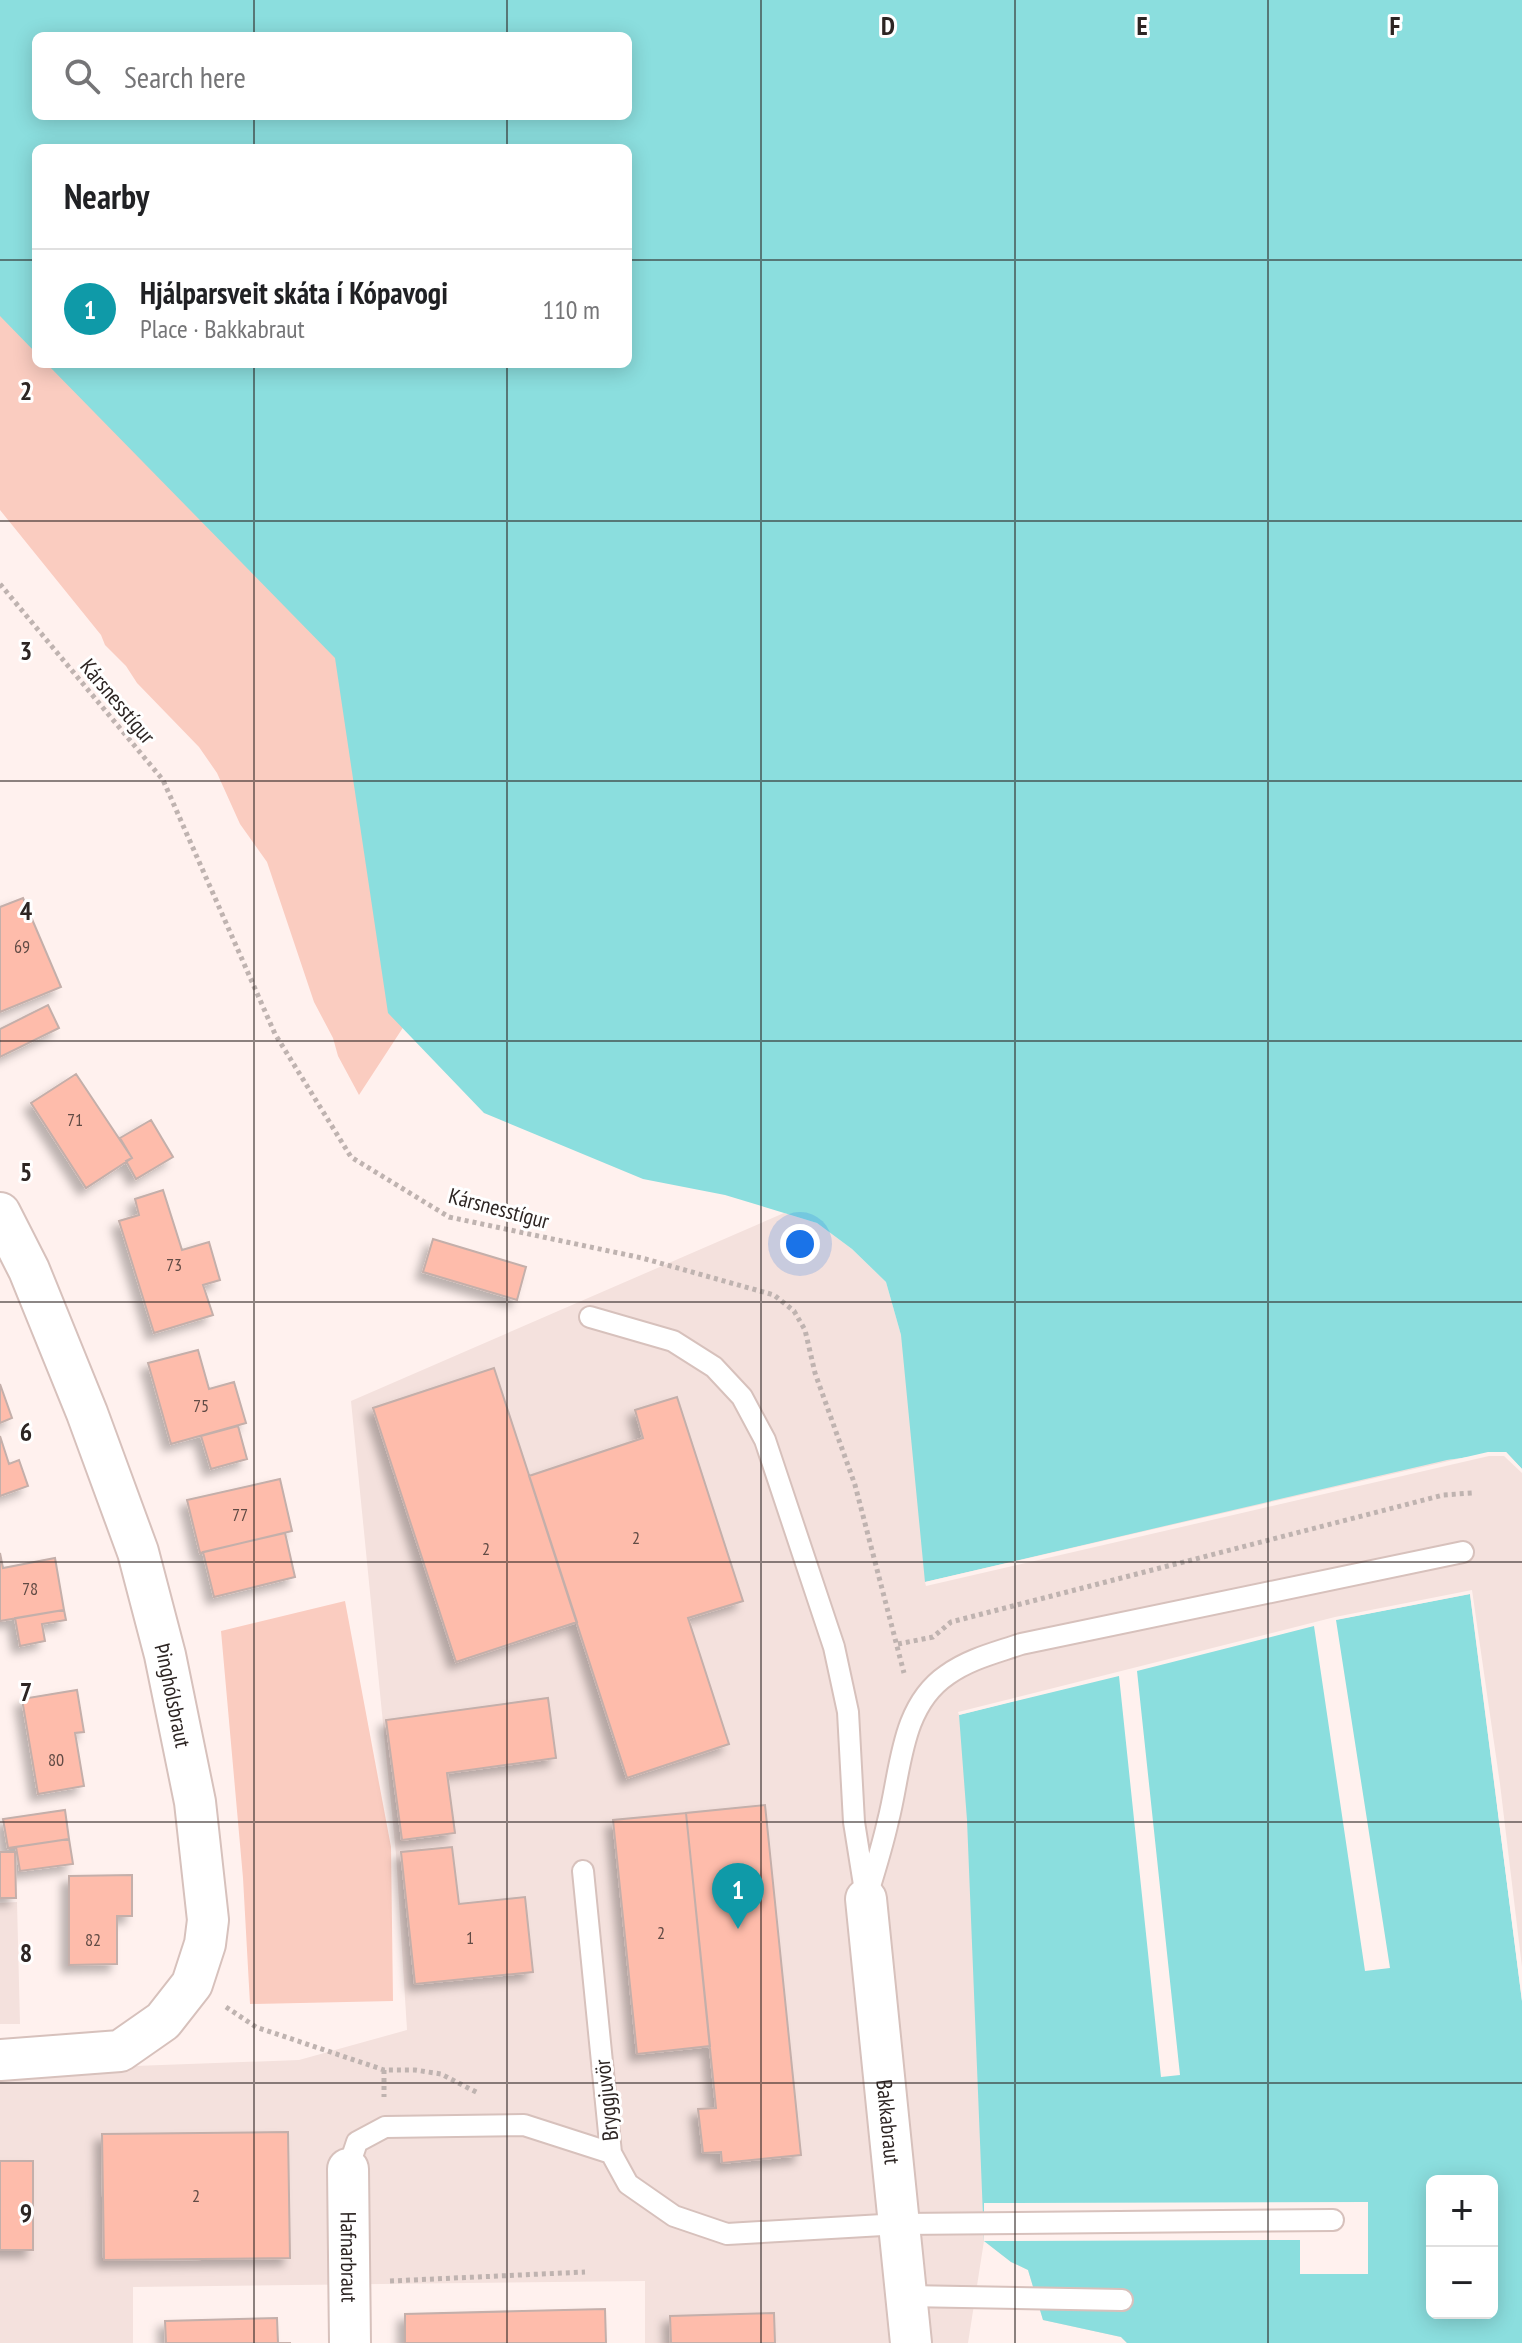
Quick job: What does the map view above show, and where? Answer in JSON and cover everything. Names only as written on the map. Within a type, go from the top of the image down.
[{"type":"street","name":"Þinghólsbraut","points":[[0,1213],[29,1270],[87,1413],[138,1552],[165,1655],[195,1802],[208,1920],[205,1944],[192,1984],[163,2021],[120,2051],[0,2060]]},
{"type":"street","name":"Bakkabraut","points":[[866,1899],[911,2343]]},
{"type":"street","name":"Hafnarbraut","points":[[348,2169],[350,2343]]},
{"type":"lane","points":[[590,1317],[673,1341],[714,1367],[742,1397],[765,1440],[834,1647],[848,1712],[854,1822],[866,1899]]},
{"type":"lane","points":[[866,1899],[912,1721],[925,1697],[945,1676],[975,1659],[1021,1644],[1463,1552]]},
{"type":"lane","name":"Bryggjuvör","points":[[583,1871],[611,2153],[628,2184],[674,2216],[727,2234],[900,2224],[1333,2220]]},
{"type":"lane","points":[[348,2169],[357,2142],[385,2127],[524,2125],[611,2153]]},
{"type":"lane","points":[[907,2296],[1122,2300]]},
{"type":"path","name":"Kársnesstígur","points":[[0,584],[163,780],[275,1034],[351,1157],[449,1217],[657,1262],[774,1295],[794,1311],[805,1330],[815,1373],[855,1485],[898,1644],[912,1721]]},
{"type":"path","points":[[898,1644],[933,1637],[951,1622],[1443,1495],[1472,1493]]},
{"type":"path","points":[[192,1984],[256,2027],[384,2070],[441,2074],[487,2098],[524,2125]]},
{"type":"path","points":[[395,2281],[585,2272]]},
{"type":"shaded area","points":[[0,0],[1073,0],[359,1095],[314,1002],[267,862],[240,824],[217,773],[199,747],[137,683],[126,666],[105,645],[101,635],[0,510]]},
{"type":"shaded area","points":[[784,1213],[817,1223],[852,1249],[886,1282],[901,1335],[1447,1460],[1506,1452],[1522,1469],[1522,2001],[1496,1784],[1522,2343],[1127,2343],[1121,2337],[1043,2320],[1028,2270],[1011,2262],[984,2241],[968,2343],[645,2343],[645,2281],[133,2287],[133,2343],[0,2343],[0,2071],[299,2060],[407,2030],[396,1854],[351,1401]]},
{"type":"shaded area","points":[[345,1601],[391,1847],[393,2001],[250,2004],[243,1878],[221,1631]]},
{"type":"shaded area","points":[[17,1902],[20,2024],[0,2024],[0,1903]]},
{"type":"water","points":[[0,0],[1522,0],[1522,1469],[1506,1452],[1447,1460],[925,1582],[901,1335],[886,1282],[852,1249],[817,1223],[725,1195],[643,1179],[484,1113],[388,1013],[335,658],[51,368],[632,368],[632,144],[32,144],[32,349],[0,316]]},
{"type":"water","points":[[1470,1594],[1522,2001],[1522,2343],[1127,2343],[1121,2337],[1043,2320],[1028,2270],[1011,2262],[984,2241],[967,1820],[959,1715],[1335,1620]]},
{"type":"pier","points":[[1488,1452],[1506,1452],[1522,1469],[1522,1473],[1504,1456],[1489,1456],[926,1586],[925,1582]]},
{"type":"pier","points":[[1472,1590],[1500,1784],[1522,1967],[1522,2001],[1470,1594],[1336,1620],[1390,1968],[1365,1971],[1314,1626],[1137,1671],[1180,2075],[1161,2077],[1119,1676],[959,1715],[958,1712],[1335,1617]]},
{"type":"pier","points":[[1368,2202],[1368,2274],[1300,2274],[1300,2240],[984,2241],[984,2203]]},
{"type":"building","points":[[23,898],[61,987],[0,1012],[0,907]]},
{"type":"building","points":[[48,1005],[59,1028],[0,1057],[0,1029]]},
{"type":"building","points":[[76,1074],[132,1158],[86,1188],[31,1103]]},
{"type":"building","points":[[151,1120],[173,1157],[136,1179],[126,1161],[132,1158],[120,1138]]},
{"type":"building","points":[[163,1190],[182,1250],[209,1242],[220,1280],[203,1285],[213,1315],[154,1333],[119,1221],[139,1215],[135,1199]]},
{"type":"building","points":[[433,1239],[526,1267],[517,1300],[423,1272]]},
{"type":"building","points":[[198,1350],[209,1389],[234,1382],[246,1423],[171,1444],[148,1363]]},
{"type":"building","points":[[494,1368],[577,1622],[456,1662],[373,1408]]},
{"type":"building","points":[[0,1384],[12,1418],[0,1423]]},
{"type":"building","points":[[677,1397],[743,1601],[688,1618],[729,1744],[627,1778],[529,1476],[643,1438],[635,1410]]},
{"type":"building","points":[[238,1426],[247,1459],[211,1469],[201,1436]]},
{"type":"building","points":[[0,1436],[9,1464],[19,1460],[28,1486],[0,1496]]},
{"type":"building","points":[[280,1479],[292,1531],[200,1553],[187,1500]]},
{"type":"building","points":[[285,1533],[295,1577],[214,1597],[203,1552]]},
{"type":"building","points":[[0,1553],[3,1568],[55,1558],[64,1610],[0,1621]]},
{"type":"building","points":[[64,1610],[66,1620],[42,1624],[45,1641],[20,1646],[15,1618]]},
{"type":"building","points":[[77,1690],[84,1732],[75,1733],[84,1786],[38,1794],[22,1699]]},
{"type":"building","points":[[548,1698],[556,1758],[447,1773],[455,1833],[402,1840],[386,1720]]},
{"type":"building","points":[[765,1805],[801,2155],[722,2163],[721,2152],[703,2153],[698,2109],[716,2108],[686,1813]]},
{"type":"building","points":[[65,1810],[69,1839],[8,1848],[3,1819]]},
{"type":"building","points":[[686,1813],[710,2046],[637,2054],[613,1820]]},
{"type":"building","points":[[69,1839],[73,1864],[20,1871],[16,1847]]},
{"type":"building","points":[[452,1847],[459,1904],[525,1897],[533,1972],[415,1984],[401,1852]]},
{"type":"building","points":[[0,1852],[15,1852],[16,1898],[0,1898]]},
{"type":"building","points":[[132,1875],[132,1916],[117,1916],[117,1964],[69,1965],[69,1876]]},
{"type":"building","points":[[288,2132],[290,2258],[104,2260],[102,2134]]},
{"type":"building","points":[[0,2161],[33,2161],[33,2250],[0,2250]]},
{"type":"building","points":[[605,2309],[606,2343],[405,2343],[405,2314]]},
{"type":"building","points":[[774,2313],[775,2343],[671,2343],[670,2316]]},
{"type":"building","points":[[277,2318],[278,2343],[166,2343],[165,2321]]},
{"type":"place","name":"Hjálparsveit skáta í Kópavogi","points":[[738,1929]]}]
